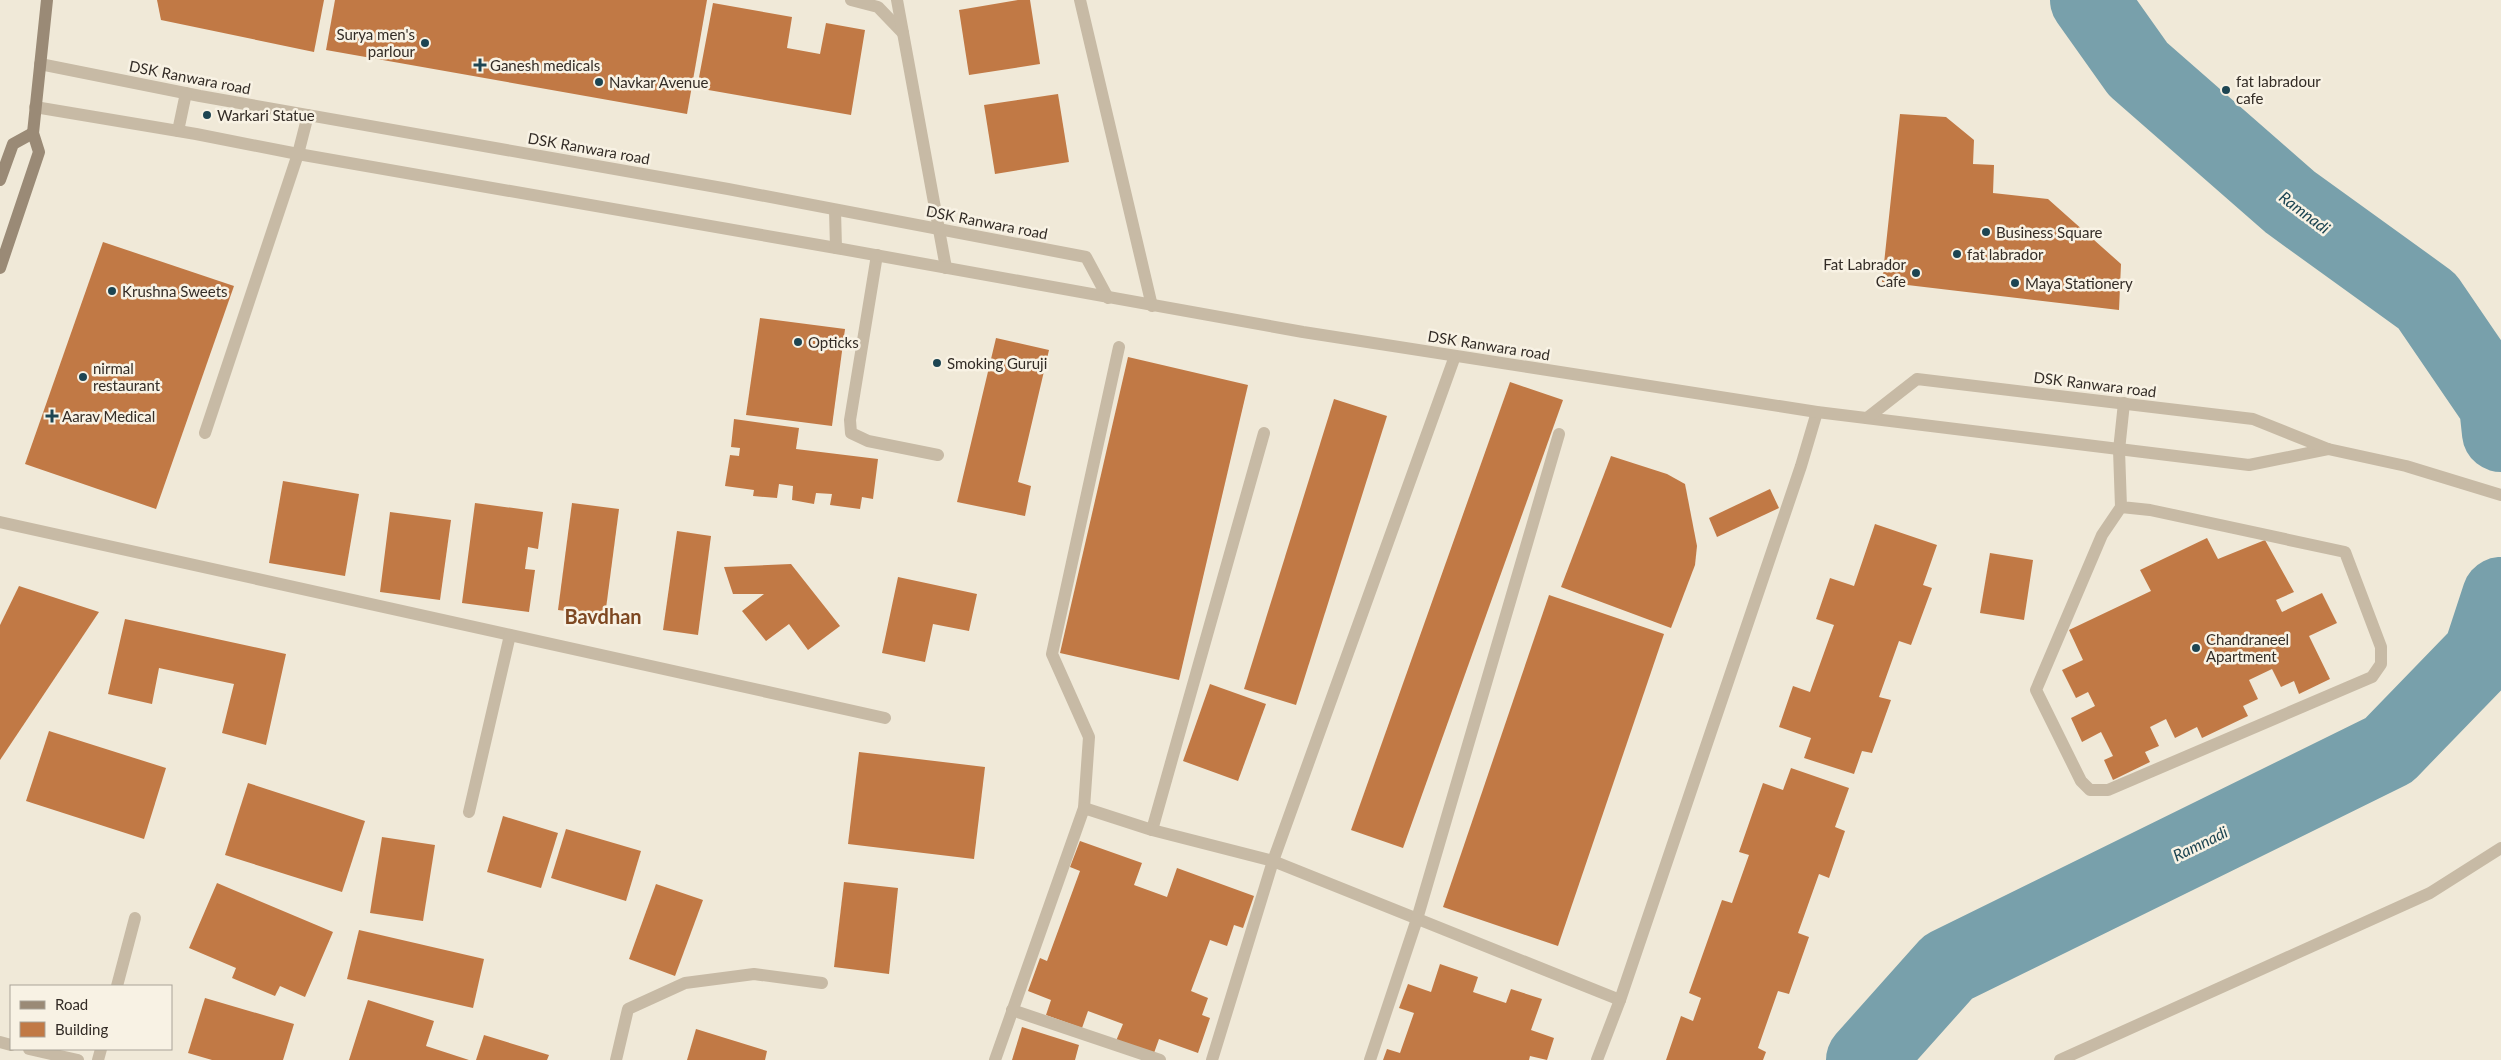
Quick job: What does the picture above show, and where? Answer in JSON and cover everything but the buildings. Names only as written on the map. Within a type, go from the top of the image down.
[{"type":"main road","points":[[0,268],[39,152],[33,134],[47,0]]},
{"type":"main road","points":[[0,180],[13,144],[33,134]]},
{"type":"street","points":[[851,0],[878,7],[903,33]]},
{"type":"street","points":[[897,0],[946,268]]},
{"type":"street","points":[[1080,0],[1152,306]]},
{"type":"street","name":"DSK Ranwara road","points":[[40,64],[186,93],[1086,257],[1108,298]]},
{"type":"street","points":[[178,131],[186,93]]},
{"type":"street","points":[[36,107],[836,248],[835,210]]},
{"type":"street","points":[[206,433],[298,154],[308,115]]},
{"type":"street","name":"DSK Ranwara road","points":[[836,248],[1303,332],[1817,412],[2249,465],[2328,449]]},
{"type":"street","points":[[877,256],[850,420],[851,433],[868,442],[938,455]]},
{"type":"street","points":[[995,1060],[1084,808],[1090,737],[1052,654],[1119,347]]},
{"type":"street","points":[[1212,1060],[1273,861],[1455,356]]},
{"type":"street","name":"DSK Ranwara road","points":[[1867,418],[1917,379],[2124,403],[2253,419],[2328,449],[2406,466],[2501,495]]},
{"type":"street","points":[[2121,508],[2150,510],[2344,552],[2381,646],[2381,664],[2372,677],[2108,790],[2090,790],[2080,782],[2036,690],[2102,536],[2121,508],[2119,450],[2124,403]]},
{"type":"street","points":[[1597,1060],[1620,1000],[1801,466],[1817,412]]},
{"type":"street","points":[[1152,830],[1264,433]]},
{"type":"street","points":[[1370,1060],[1417,919],[1559,434]]},
{"type":"street","points":[[0,522],[884,718]]},
{"type":"street","points":[[469,812],[510,635]]},
{"type":"street","points":[[1084,808],[1152,830],[1273,861],[1620,1000]]},
{"type":"street","points":[[2060,1060],[2430,893],[2501,848]]},
{"type":"street","points":[[117,985],[135,918]]},
{"type":"street","points":[[616,1060],[628,1009],[685,983],[754,974],[822,983]]},
{"type":"street","points":[[1012,1010],[1160,1060]]},
{"type":"street","points":[[33,1050],[78,1060]]},
{"type":"waterway","name":"Ramnadi","points":[[2089,0],[2138,69],[2290,202],[2427,301],[2498,405],[2501,433]]},
{"type":"waterway","name":"Ramnadi","points":[[1865,1060],[1948,967],[2389,750],[2482,654],[2501,596]]},
{"type":"place","name":"Surya men's parlour","points":[[425,43]]},
{"type":"place","name":"Ganesh medicals","points":[[480,65]]},
{"type":"place","name":"Navkar Avenue","points":[[599,82]]},
{"type":"place","name":"fat labradour cafe","points":[[2226,90]]},
{"type":"place","name":"Warkari Statue","points":[[207,115]]},
{"type":"place","name":"Business Square","points":[[1986,232]]},
{"type":"place","name":"fat labrador","points":[[1957,254]]},
{"type":"place","name":"Fat Labrador Cafe","points":[[1916,273]]},
{"type":"place","name":"Maya Stationery","points":[[2015,283]]},
{"type":"place","name":"Krushna Sweets","points":[[112,291]]},
{"type":"place","name":"Opticks","points":[[798,342]]},
{"type":"place","name":"Smoking Guruji","points":[[937,363]]},
{"type":"place","name":"nirmal restaurant","points":[[83,377]]},
{"type":"place","name":"Aarav Medical","points":[[52,416]]},
{"type":"place","name":"Chandraneel Apartment","points":[[2196,648]]},
{"type":"district","name":"Bavdhan","points":[[603,616]]}]
